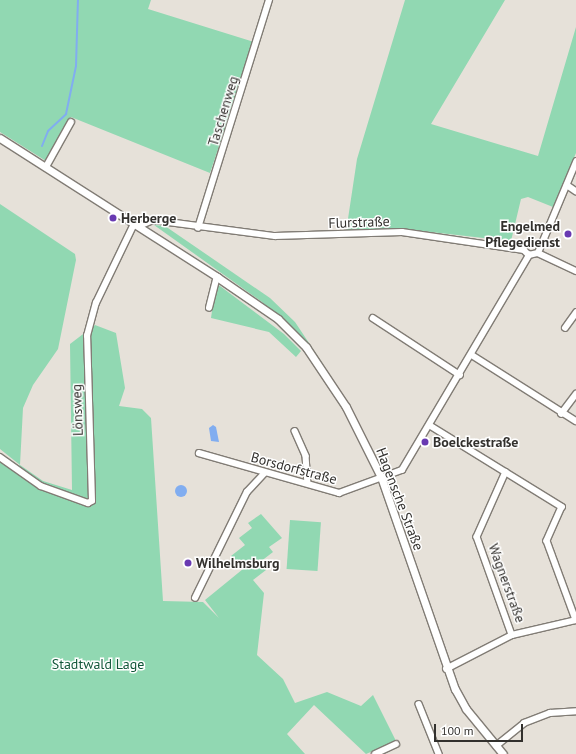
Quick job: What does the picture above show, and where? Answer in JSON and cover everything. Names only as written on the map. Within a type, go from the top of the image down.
[{"type":"street","name":"Taschenweg","points":[[198,228],[270,0]]},
{"type":"street","points":[[46,167],[71,122]]},
{"type":"street","name":"Hagensche Straße","points":[[0,138],[217,277],[278,319],[306,347],[346,406],[381,477],[446,669],[466,709],[503,754]]},
{"type":"street","points":[[538,253],[576,162]]},
{"type":"street","points":[[567,186],[576,191]]},
{"type":"street","name":"Flurstraße","points":[[137,225],[153,220],[198,228],[275,236],[402,232],[524,250],[529,255]]},
{"type":"street","name":"Lönsweg","points":[[0,457],[41,486],[88,503],[92,501],[86,336],[96,303],[137,225]]},
{"type":"street","points":[[381,477],[406,468],[529,255],[538,253],[576,271]]},
{"type":"street","points":[[209,308],[217,277]]},
{"type":"street","points":[[565,328],[576,313]]},
{"type":"street","points":[[372,318],[460,375]]},
{"type":"street","points":[[472,355],[561,414],[576,421]]},
{"type":"street","points":[[561,414],[576,394]]},
{"type":"street","points":[[431,426],[562,507],[547,541],[576,620],[512,635],[446,669]]},
{"type":"street","points":[[295,431],[306,456],[308,483]]},
{"type":"street","name":"Borsdorfstraße","points":[[199,453],[264,474],[273,472],[340,493],[381,477]]},
{"type":"street","name":"Wagnerstraße","points":[[506,472],[477,537],[512,635]]},
{"type":"street","points":[[195,598],[247,492],[264,474]]},
{"type":"street","points":[[419,704],[439,754]]},
{"type":"street","points":[[496,746],[524,723],[550,713],[576,712]]},
{"type":"street","points":[[375,754],[396,744]]},
{"type":"green space","points":[[0,0],[151,0],[148,9],[254,42],[210,173],[71,117],[46,161],[0,132]]},
{"type":"green space","points":[[405,0],[505,0],[431,124],[538,156],[576,27],[576,153],[553,207],[528,197],[521,199],[511,241],[404,229],[346,232],[357,159]]},
{"type":"green space","points":[[0,204],[75,254],[76,260],[58,349],[33,385],[23,408],[20,465],[0,449]]},
{"type":"green space","points":[[154,225],[165,226],[270,298],[295,322],[323,364],[302,338],[262,302]]},
{"type":"green space","points":[[216,283],[284,334],[301,351],[296,357],[269,332],[211,318]]},
{"type":"green space","name":"Stadtwald Lage","points":[[95,325],[116,333],[125,388],[119,406],[142,409],[151,418],[163,601],[203,602],[219,618],[205,600],[243,569],[231,556],[245,545],[239,538],[252,528],[248,523],[261,514],[282,538],[269,547],[273,552],[260,562],[266,570],[253,580],[264,593],[257,655],[283,679],[295,703],[327,692],[361,706],[373,695],[396,741],[366,754],[314,705],[287,734],[305,754],[0,754],[0,458],[14,469],[20,465],[43,481],[72,490],[70,344]]},
{"type":"green space","points":[[290,520],[321,522],[318,571],[287,569]]},
{"type":"water","points":[[213,425],[216,427],[219,442],[211,441],[209,428]]},
{"type":"water","points":[[181,485],[185,487],[187,491],[185,495],[181,497],[177,495],[175,491],[177,487]]},
{"type":"waterway","points":[[42,146],[48,131],[66,114],[76,66],[78,0]]},
{"type":"place","name":"Herberge","points":[[113,218]]},
{"type":"place","name":"Engelmed Pflegedienst","points":[[568,234]]},
{"type":"place","name":"Boelckestraße","points":[[425,442]]},
{"type":"place","name":"Wilhelmsburg","points":[[188,563]]}]
